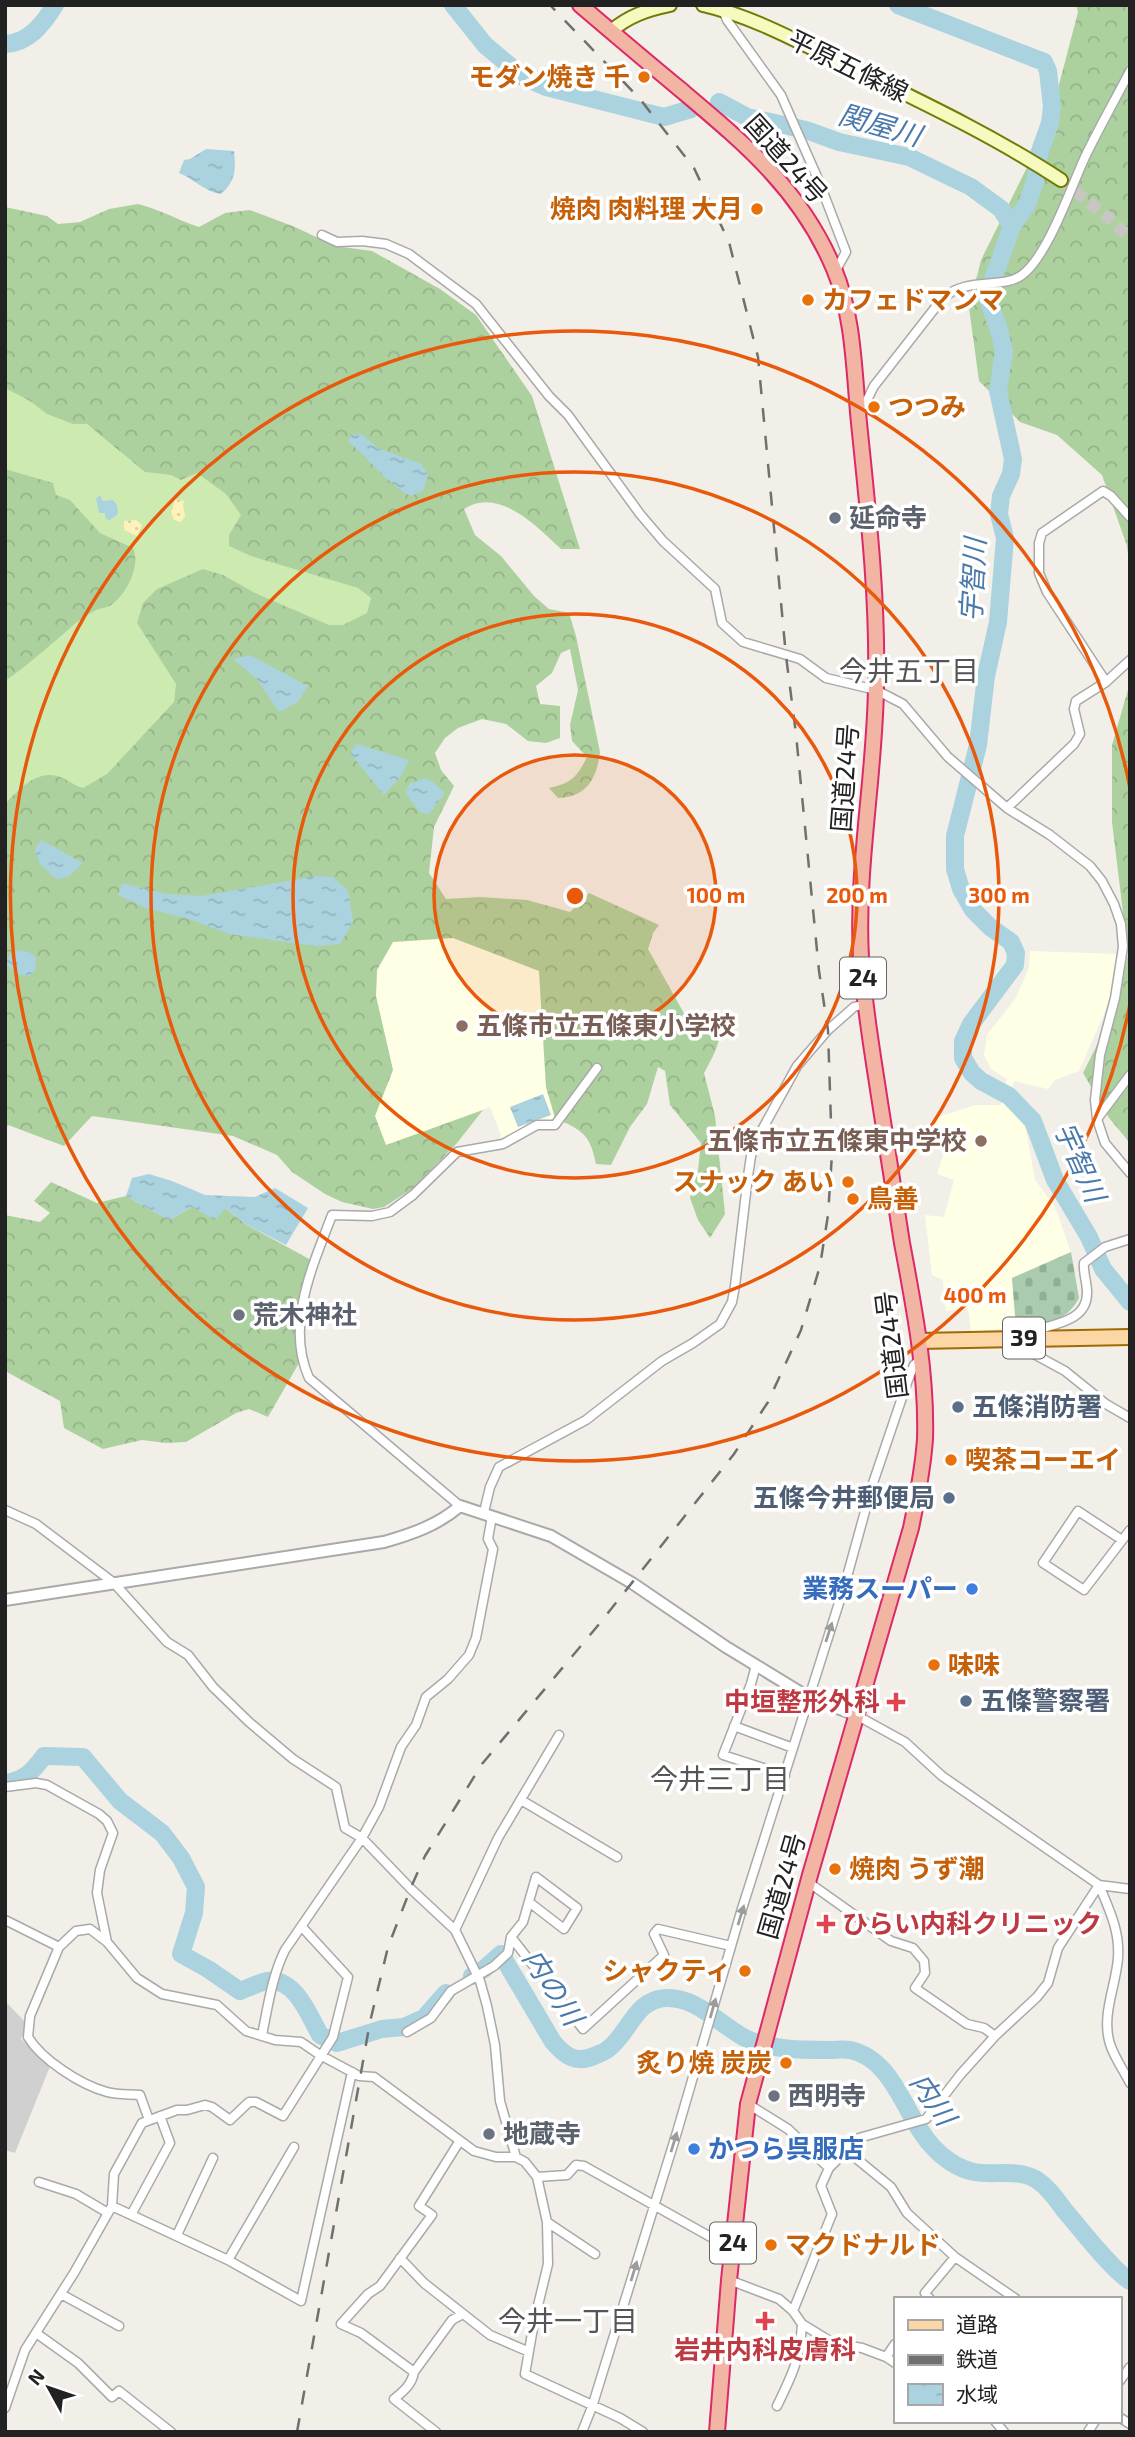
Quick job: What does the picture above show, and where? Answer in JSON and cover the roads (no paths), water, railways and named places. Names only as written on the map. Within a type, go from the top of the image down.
[{"type":"highway","name":"国道24号","points":[[580,5],[730,131],[771,171],[799,205],[818,234],[841,287],[859,417],[876,616],[876,690],[862,886],[861,951],[865,1004],[887,1157],[921,1358],[925,1440],[920,1485],[911,1528],[808,1882],[748,2104],[729,2280],[718,2432]]},
{"type":"main road","points":[[611,31],[637,13],[670,5]]},
{"type":"main road","name":"平原五條線","points":[[704,5],[754,21],[1020,153],[1061,180]]},
{"type":"main road","name":"39","points":[[919,1341],[1130,1337]]},
{"type":"street","points":[[723,10],[727,20],[781,95],[818,179],[846,252],[835,272]]},
{"type":"street","points":[[859,417],[874,386],[933,310],[952,290],[1016,279],[1035,262],[1130,71]]},
{"type":"street","points":[[322,235],[337,242],[386,244],[409,254],[476,303],[549,396],[568,415],[639,514],[663,541],[715,589],[722,623],[743,642],[800,659],[826,678],[876,690],[903,704],[948,757],[1007,808],[1050,835],[1090,866],[1102,881],[1114,904],[1121,925],[1122,947],[1115,998],[1100,1055],[1095,1100],[1097,1119],[1105,1143],[1130,1173]]},
{"type":"street","points":[[1106,682],[1047,592],[1039,573],[1039,543],[1042,533],[1103,491],[1130,517]]},
{"type":"street","points":[[1007,808],[1074,744],[1080,734],[1074,709],[1076,701],[1106,682],[1130,660]]},
{"type":"street","points":[[262,2035],[273,1982],[285,1950],[362,1838],[379,1807],[401,1747],[416,1725],[426,1697],[448,1679],[473,1647],[493,1549],[488,1539],[490,1487],[499,1467],[586,1420],[662,1361],[720,1324],[732,1302],[751,1156],[757,1139],[797,1066],[828,1030],[854,1007],[865,1004]]},
{"type":"street","points":[[597,1068],[555,1125],[537,1125],[503,1144],[457,1152],[413,1195],[390,1212],[372,1216],[332,1215],[302,1308],[300,1344],[303,1364],[309,1378],[460,1506],[551,1536],[632,1583],[808,1697],[856,1715],[905,1742],[942,1776],[1099,1885],[1130,1889]]},
{"type":"street","points":[[1097,1119],[1130,1075]]},
{"type":"street","points":[[1130,1239],[1105,1247],[1084,1263],[1087,1295],[1084,1306],[1076,1317],[1036,1330],[1027,1338],[1032,1353],[1065,1371],[1106,1404],[1130,1418]]},
{"type":"street","points":[[582,2432],[592,2407],[808,1697],[845,1584],[876,1472],[908,1380],[914,1365],[921,1358]]},
{"type":"street","points":[[5,1601],[384,1542],[416,1533],[447,1518],[460,1506]]},
{"type":"street","points":[[5,1510],[36,1524],[114,1584],[167,1642],[188,1656],[213,1687],[249,1722],[293,1759],[336,1787],[345,1828],[362,1838],[455,1930],[478,1976],[495,2045],[500,2101],[516,2157]]},
{"type":"street","points":[[1122,1540],[1078,1511],[1043,1563],[1084,1590],[1130,1530]]},
{"type":"street","points":[[756,1665],[723,1755],[785,1775]]},
{"type":"street","points":[[734,1726],[793,1748]]},
{"type":"street","points":[[455,1930],[498,1838],[559,1735]]},
{"type":"street","points":[[5,1787],[36,1783],[47,1785],[87,1806],[107,1821],[113,1833],[100,1870],[97,1893],[107,1942]]},
{"type":"street","points":[[521,1800],[617,1857]]},
{"type":"street","points":[[407,2032],[431,2018],[451,1991],[494,1966],[508,1953],[511,1937],[523,1922],[536,1877],[577,1908],[564,1929],[529,1902]]},
{"type":"street","points":[[808,1882],[891,1941],[913,1948],[925,1961],[925,1973],[915,1989],[967,2024],[984,2028],[995,2036]]},
{"type":"street","points":[[793,2311],[832,2214],[821,2186],[829,2168],[859,2138],[926,2119],[960,2075],[1048,1983],[1058,1948],[1099,1885]]},
{"type":"street","points":[[1099,1885],[1113,1916],[1118,1937],[1115,1979],[1109,1999],[1110,2044],[1130,2084]]},
{"type":"street","points":[[5,1920],[58,1947]]},
{"type":"street","points":[[5,2408],[25,2350],[110,2210],[114,2174],[142,2123],[205,2105],[212,2106],[230,2120],[248,2102],[256,2102],[283,2116],[333,2037],[348,1977],[302,1927]]},
{"type":"street","points":[[511,1937],[583,2029],[664,1955],[654,1934],[658,1929],[732,1946]]},
{"type":"street","points":[[149,2120],[140,2095],[109,2093],[88,2086],[62,2070],[27,2036],[30,2016],[58,1947],[76,1931],[90,1930],[107,1942],[145,1985],[162,1994],[217,2005],[246,2031],[275,2040],[302,2042],[359,2076],[374,2077],[474,2151],[496,2157],[516,2157],[525,2162],[537,2177],[547,2222],[548,2264],[524,2374],[620,2418],[643,2432]]},
{"type":"street","points":[[39,2182],[76,2194],[110,2210],[131,2215],[177,2235],[301,2301],[352,2072]]},
{"type":"street","points":[[748,2104],[788,2129],[829,2168]]},
{"type":"street","points":[[131,2215],[170,2143],[160,2116]]},
{"type":"street","points":[[414,2372],[361,2333],[341,2324],[368,2294],[380,2286],[432,2215],[419,2206],[459,2141]]},
{"type":"street","points":[[228,2260],[294,2147]]},
{"type":"street","points":[[846,2150],[891,2187],[907,2213],[955,2257],[1013,2297]]},
{"type":"street","points":[[177,2235],[213,2158]]},
{"type":"street","points":[[537,2177],[567,2175],[576,2165],[584,2166],[732,2249]]},
{"type":"street","points":[[547,2222],[595,2253]]},
{"type":"street","points":[[928,2297],[925,2293],[955,2257]]},
{"type":"street","points":[[400,2258],[424,2283],[490,2335],[527,2351]]},
{"type":"street","points":[[729,2280],[779,2299],[793,2311],[802,2324],[833,2343],[862,2348],[894,2362]]},
{"type":"street","points":[[61,2294],[120,2326]]},
{"type":"street","points":[[436,2432],[394,2399],[405,2390],[414,2372],[452,2320],[463,2314]]},
{"type":"street","points":[[777,2406],[795,2370],[802,2324]]},
{"type":"street","points":[[36,2333],[78,2363],[113,2397],[119,2391],[171,2432]]},
{"type":"street","points":[[886,2357],[894,2345]]},
{"type":"water","points":[[206,149],[234,151],[234,174],[221,194],[210,191],[179,173],[184,160]]},
{"type":"water","points":[[361,434],[378,448],[421,464],[428,475],[423,491],[411,496],[386,478],[348,441],[351,435]]},
{"type":"water","points":[[100,496],[103,501],[113,500],[117,505],[118,514],[110,520],[106,519],[105,513],[99,513],[96,498]]},
{"type":"water","points":[[250,655],[308,686],[298,702],[279,712],[257,679],[233,659]]},
{"type":"water","points":[[357,744],[409,760],[401,776],[384,795],[350,753]]},
{"type":"water","points":[[425,778],[445,793],[428,815],[419,811],[406,794],[409,784]]},
{"type":"water","points":[[41,840],[83,863],[68,877],[56,879],[39,863],[35,849]]},
{"type":"water","points":[[316,876],[333,877],[348,891],[353,922],[340,944],[317,946],[229,934],[189,919],[146,908],[118,895],[122,883],[167,894],[202,896]]},
{"type":"water","points":[[14,950],[29,952],[36,957],[35,971],[29,976],[17,974],[5,963]]},
{"type":"water","points":[[543,1094],[551,1115],[518,1127],[510,1107]]},
{"type":"water","points":[[149,1174],[205,1195],[255,1197],[275,1188],[308,1208],[286,1245],[247,1225],[225,1208],[215,1220],[192,1207],[169,1220],[126,1196],[132,1178]]},
{"type":"waterway","name":"関屋川","points":[[5,44],[28,36],[55,5]]},
{"type":"waterway","name":"関屋川","points":[[453,5],[485,45],[523,77],[546,87],[664,117],[691,109]]},
{"type":"waterway","name":"宇智川","points":[[898,5],[1044,62],[1048,71],[1052,107],[1050,123],[1039,154],[1035,182],[1026,206],[1012,226],[987,296],[1004,351],[998,391],[1013,459],[1011,474],[1001,496],[999,514],[1005,538],[998,622],[986,676],[978,745],[955,836],[955,869],[961,889],[973,910],[1011,942],[1016,953],[1015,965],[971,1024],[963,1041],[963,1058],[972,1073],[1009,1096],[1033,1121],[1055,1180],[1089,1237],[1103,1269],[1130,1302]]},
{"type":"waterway","name":"関屋川","points":[[719,102],[747,117],[806,130],[839,142],[909,157],[971,187],[1001,209],[1012,226]]},
{"type":"waterway","name":"内の川","points":[[5,1783],[18,1780],[27,1774],[44,1756],[83,1757],[120,1801],[162,1833],[181,1858],[196,1887],[194,1913],[181,1954],[240,1991],[267,1981],[286,1985],[300,1999],[320,2035],[337,2043],[382,2029],[404,2027],[424,2018],[446,1993]]},
{"type":"waterway","name":"内川","points":[[472,1976],[501,1954],[553,2042],[566,2055],[576,2059],[588,2058],[607,2050],[647,2004],[666,1998],[688,2002],[745,2038],[765,2045],[797,2049],[850,2050],[865,2056],[889,2077],[924,2136],[942,2156],[968,2171],[1022,2174],[1037,2180],[1052,2194],[1105,2258],[1130,2281]]},
{"type":"tunnel","points":[[1061,180],[1130,238]]},
{"type":"railway","points":[[297,2432],[370,2022],[388,1947],[412,1885],[425,1856],[482,1764],[600,1623],[734,1454],[768,1402],[801,1330],[820,1266],[828,1215],[832,1154],[828,1030],[819,971],[786,656],[758,357],[729,242],[694,168],[640,99],[550,5]]},
{"type":"place","name":"モダン焼き 千","points":[[644,77]]},
{"type":"place","name":"焼肉 肉料理 大月","points":[[757,209]]},
{"type":"place","name":"カフェドマンマ","points":[[808,300]]},
{"type":"place","name":"つつみ","points":[[874,407]]},
{"type":"place","name":"延命寺","points":[[835,518]]},
{"type":"place","name":"五條市立五條東小学校","points":[[462,1026]]},
{"type":"place","name":"五條市立五條東中学校","points":[[981,1141]]},
{"type":"place","name":"スナック あい","points":[[848,1182]]},
{"type":"place","name":"鳥善","points":[[853,1199]]},
{"type":"place","name":"荒木神社","points":[[239,1315]]},
{"type":"place","name":"五條消防署","points":[[958,1407]]},
{"type":"place","name":"喫茶コーエイ","points":[[951,1460]]},
{"type":"place","name":"五條今井郵便局","points":[[949,1498]]},
{"type":"place","name":"業務スーパー","points":[[972,1589]]},
{"type":"place","name":"味味","points":[[934,1665]]},
{"type":"place","name":"五條警察署","points":[[966,1701]]},
{"type":"place","name":"中垣整形外科","points":[[896,1702]]},
{"type":"place","name":"焼肉 うず潮","points":[[835,1869]]},
{"type":"place","name":"ひらい内科クリニック","points":[[826,1924]]},
{"type":"place","name":"シャクティ","points":[[745,1971]]},
{"type":"place","name":"炙り焼 炭炭","points":[[786,2063]]},
{"type":"place","name":"西明寺","points":[[774,2096]]},
{"type":"place","name":"地蔵寺","points":[[489,2134]]},
{"type":"place","name":"かつら呉服店","points":[[694,2149]]},
{"type":"place","name":"マクドナルド","points":[[771,2245]]},
{"type":"place","name":"岩井内科皮膚科","points":[[765,2321]]},
{"type":"district","name":"今井五丁目","points":[[909,671]]},
{"type":"district","name":"今井三丁目","points":[[720,1779]]},
{"type":"district","name":"今井一丁目","points":[[568,2321]]}]
